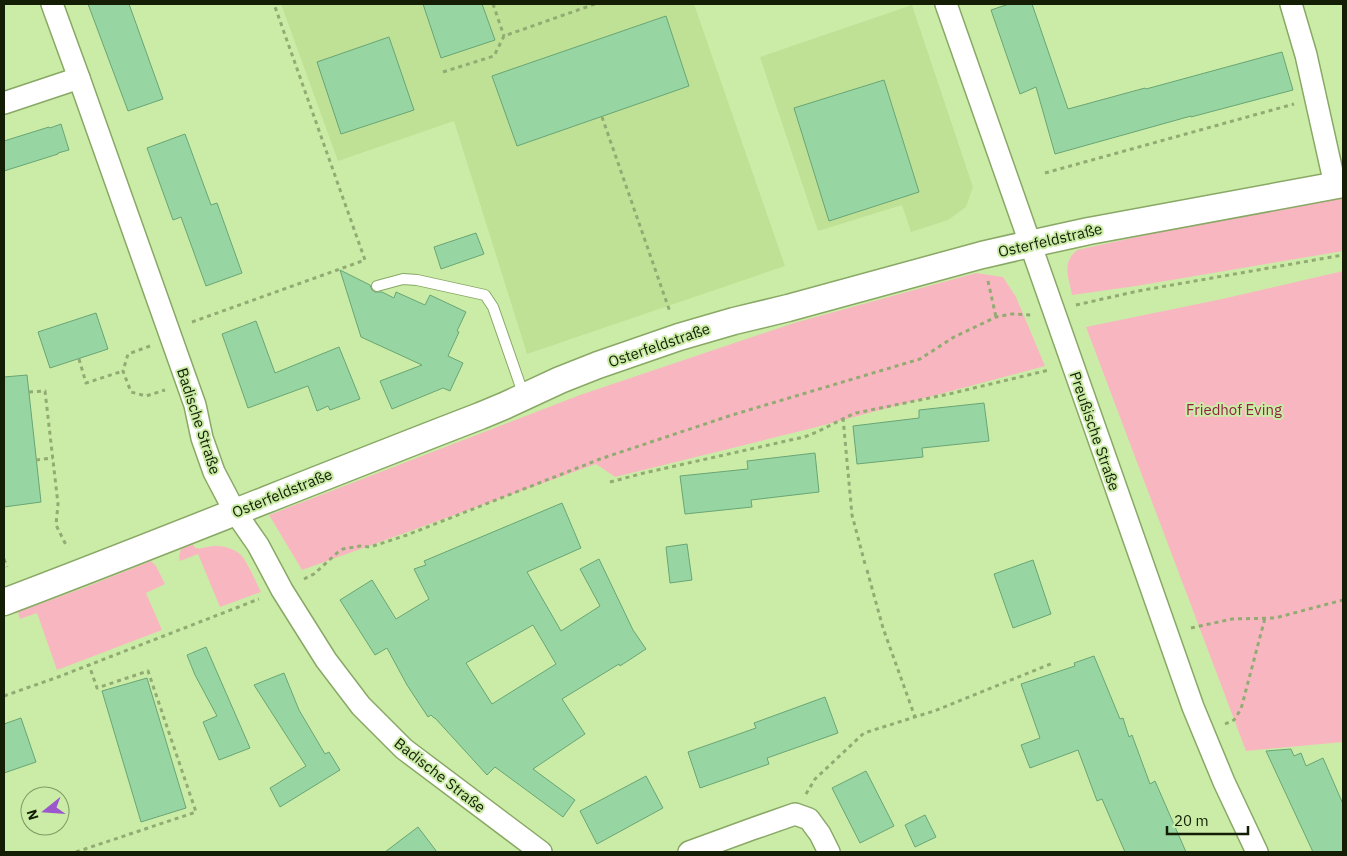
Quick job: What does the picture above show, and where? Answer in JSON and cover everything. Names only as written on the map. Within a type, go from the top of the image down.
[{"type":"street","name":"Badische Straße","points":[[52,4],[195,405],[202,438],[214,472],[235,512],[258,545],[282,590],[326,660],[361,706],[404,749],[532,850]]},
{"type":"street","name":"Preußische Straße","points":[[946,4],[1192,707],[1256,852]]},
{"type":"street","points":[[1291,4],[1339,184]]},
{"type":"street","points":[[4,102],[79,78]]},
{"type":"street","name":"Osterfeldstraße","points":[[4,602],[114,561],[480,416],[560,380],[702,330],[982,255],[1089,230],[1339,184]]},
{"type":"street","points":[[689,852],[795,814],[809,819],[820,834],[829,852]]},
{"type":"lane","points":[[377,286],[403,279],[417,280],[485,295],[493,307],[524,397]]},
{"type":"path","points":[[184,325],[366,260],[274,4]]},
{"type":"path","points":[[493,4],[504,36]]},
{"type":"path","points":[[443,72],[494,56],[504,36],[595,4]]},
{"type":"path","points":[[1045,172],[1316,98]]},
{"type":"path","points":[[602,117],[667,303]]},
{"type":"path","points":[[982,255],[996,317]]},
{"type":"path","points":[[4,696],[282,590],[314,574],[343,549],[360,546],[370,547],[398,538],[600,459],[732,415],[920,359],[954,337],[996,317],[1012,314],[1030,315],[1138,291],[1343,255]]},
{"type":"path","points":[[158,343],[128,354],[123,371],[131,392],[146,396],[172,387]]},
{"type":"path","points":[[79,359],[86,382],[123,371]]},
{"type":"path","points":[[610,482],[819,432],[856,413],[949,394],[1072,364]]},
{"type":"path","points":[[29,392],[45,391],[58,504],[56,525],[66,546]]},
{"type":"path","points":[[844,418],[852,515],[865,564]]},
{"type":"path","points":[[36,460],[53,458]]},
{"type":"path","points":[[4,559],[7,567]]},
{"type":"path","points":[[867,570],[883,628],[915,717]]},
{"type":"path","points":[[1166,633],[1232,619],[1275,618],[1343,600]]},
{"type":"path","points":[[1203,732],[1234,720],[1241,709],[1265,618]]},
{"type":"path","points":[[795,814],[815,779],[864,733],[934,712],[1053,663]]},
{"type":"path","points":[[76,852],[196,812],[148,671],[97,688],[89,665]]},
{"type":"shaded area","points":[[281,4],[694,4],[785,266],[527,354],[454,121],[338,161]]},
{"type":"shaded area","points":[[912,5],[973,187],[966,207],[948,220],[911,232],[902,205],[818,231],[760,57]]},
{"type":"green space","points":[[1343,197],[1343,251],[1072,295],[1067,271],[1069,260],[1077,250],[1191,225]]},
{"type":"green space","name":"Friedhof Eving","points":[[1343,271],[1343,742],[1246,751],[1086,327],[1222,299]]},
{"type":"green space","points":[[976,273],[1003,277],[1016,297],[1045,366],[813,428],[615,477],[596,464],[302,570],[269,515],[580,395],[794,323]]},
{"type":"green space","points":[[193,544],[195,548],[221,546],[238,552],[245,561],[261,592],[220,607],[198,554],[180,561],[181,549]]},
{"type":"green space","points":[[151,561],[156,566],[165,584],[146,593],[162,630],[57,670],[37,613],[20,619],[18,612]]},
{"type":"building","points":[[88,4],[129,4],[163,99],[128,111]]},
{"type":"building","points":[[423,4],[482,4],[495,40],[441,58]]},
{"type":"building","points":[[1009,4],[1032,4],[1068,109],[1282,52],[1293,90],[1055,154],[1036,87],[1020,94],[991,10]]},
{"type":"building","points":[[666,16],[689,86],[517,146],[492,76]]},
{"type":"building","points":[[389,37],[414,110],[341,134],[317,62]]},
{"type":"building","points":[[884,80],[919,192],[829,221],[794,108]]},
{"type":"building","points":[[61,124],[69,150],[4,171],[4,141]]},
{"type":"building","points":[[185,134],[211,205],[217,203],[242,273],[206,286],[181,217],[173,220],[147,148]]},
{"type":"building","points":[[476,233],[484,254],[441,269],[434,247]]},
{"type":"building","points":[[340,270],[370,285],[375,292],[382,292],[394,298],[396,292],[425,305],[430,295],[466,312],[448,356],[463,363],[450,391],[443,388],[392,409],[380,381],[422,365],[361,337]]},
{"type":"building","points":[[96,313],[108,349],[50,368],[38,332]]},
{"type":"building","points":[[256,321],[275,373],[339,347],[360,399],[330,410],[328,406],[317,411],[308,386],[248,408],[222,334]]},
{"type":"building","points":[[27,375],[41,502],[4,507],[4,377]]},
{"type":"building","points":[[984,403],[989,441],[922,448],[923,457],[857,464],[853,426],[919,418],[919,410]]},
{"type":"building","points":[[815,453],[819,492],[751,500],[752,507],[685,514],[680,476],[748,469],[747,461]]},
{"type":"building","points":[[562,503],[581,548],[527,572],[561,631],[600,606],[580,569],[599,559],[633,630],[646,649],[562,699],[585,734],[533,769],[575,800],[563,817],[495,767],[487,775],[435,718],[431,715],[428,717],[407,685],[387,648],[375,655],[340,600],[372,580],[396,619],[429,599],[414,569],[426,565],[424,561]],"holes":[[[533,625],[556,664],[492,704],[466,663]]]},
{"type":"building","points":[[687,544],[692,580],[670,583],[666,547]]},
{"type":"building","points":[[1033,560],[1051,614],[1013,628],[994,574]]},
{"type":"building","points":[[206,647],[250,748],[219,760],[203,722],[217,716],[195,675],[187,655]]},
{"type":"building","points":[[1094,656],[1120,719],[1123,718],[1129,737],[1132,735],[1150,784],[1155,781],[1186,852],[1125,852],[1102,799],[1097,801],[1078,750],[1030,768],[1021,745],[1040,738],[1021,684],[1075,666],[1074,663]]},
{"type":"building","points":[[284,673],[299,710],[325,754],[329,752],[340,770],[280,807],[270,788],[306,766],[254,685]]},
{"type":"building","points":[[147,678],[186,808],[141,822],[102,691]]},
{"type":"building","points":[[825,697],[838,733],[767,758],[769,764],[700,788],[688,752],[756,728],[754,723]]},
{"type":"building","points":[[21,718],[36,762],[4,773],[4,724]]},
{"type":"building","points":[[1291,749],[1294,756],[1301,753],[1306,766],[1323,758],[1343,804],[1343,852],[1313,852],[1266,751]]},
{"type":"building","points":[[866,771],[894,826],[860,843],[832,788]]},
{"type":"building","points":[[646,776],[663,808],[597,844],[580,811]]},
{"type":"building","points":[[925,815],[936,837],[915,847],[905,825]]},
{"type":"building","points":[[418,827],[437,852],[385,852]]}]
